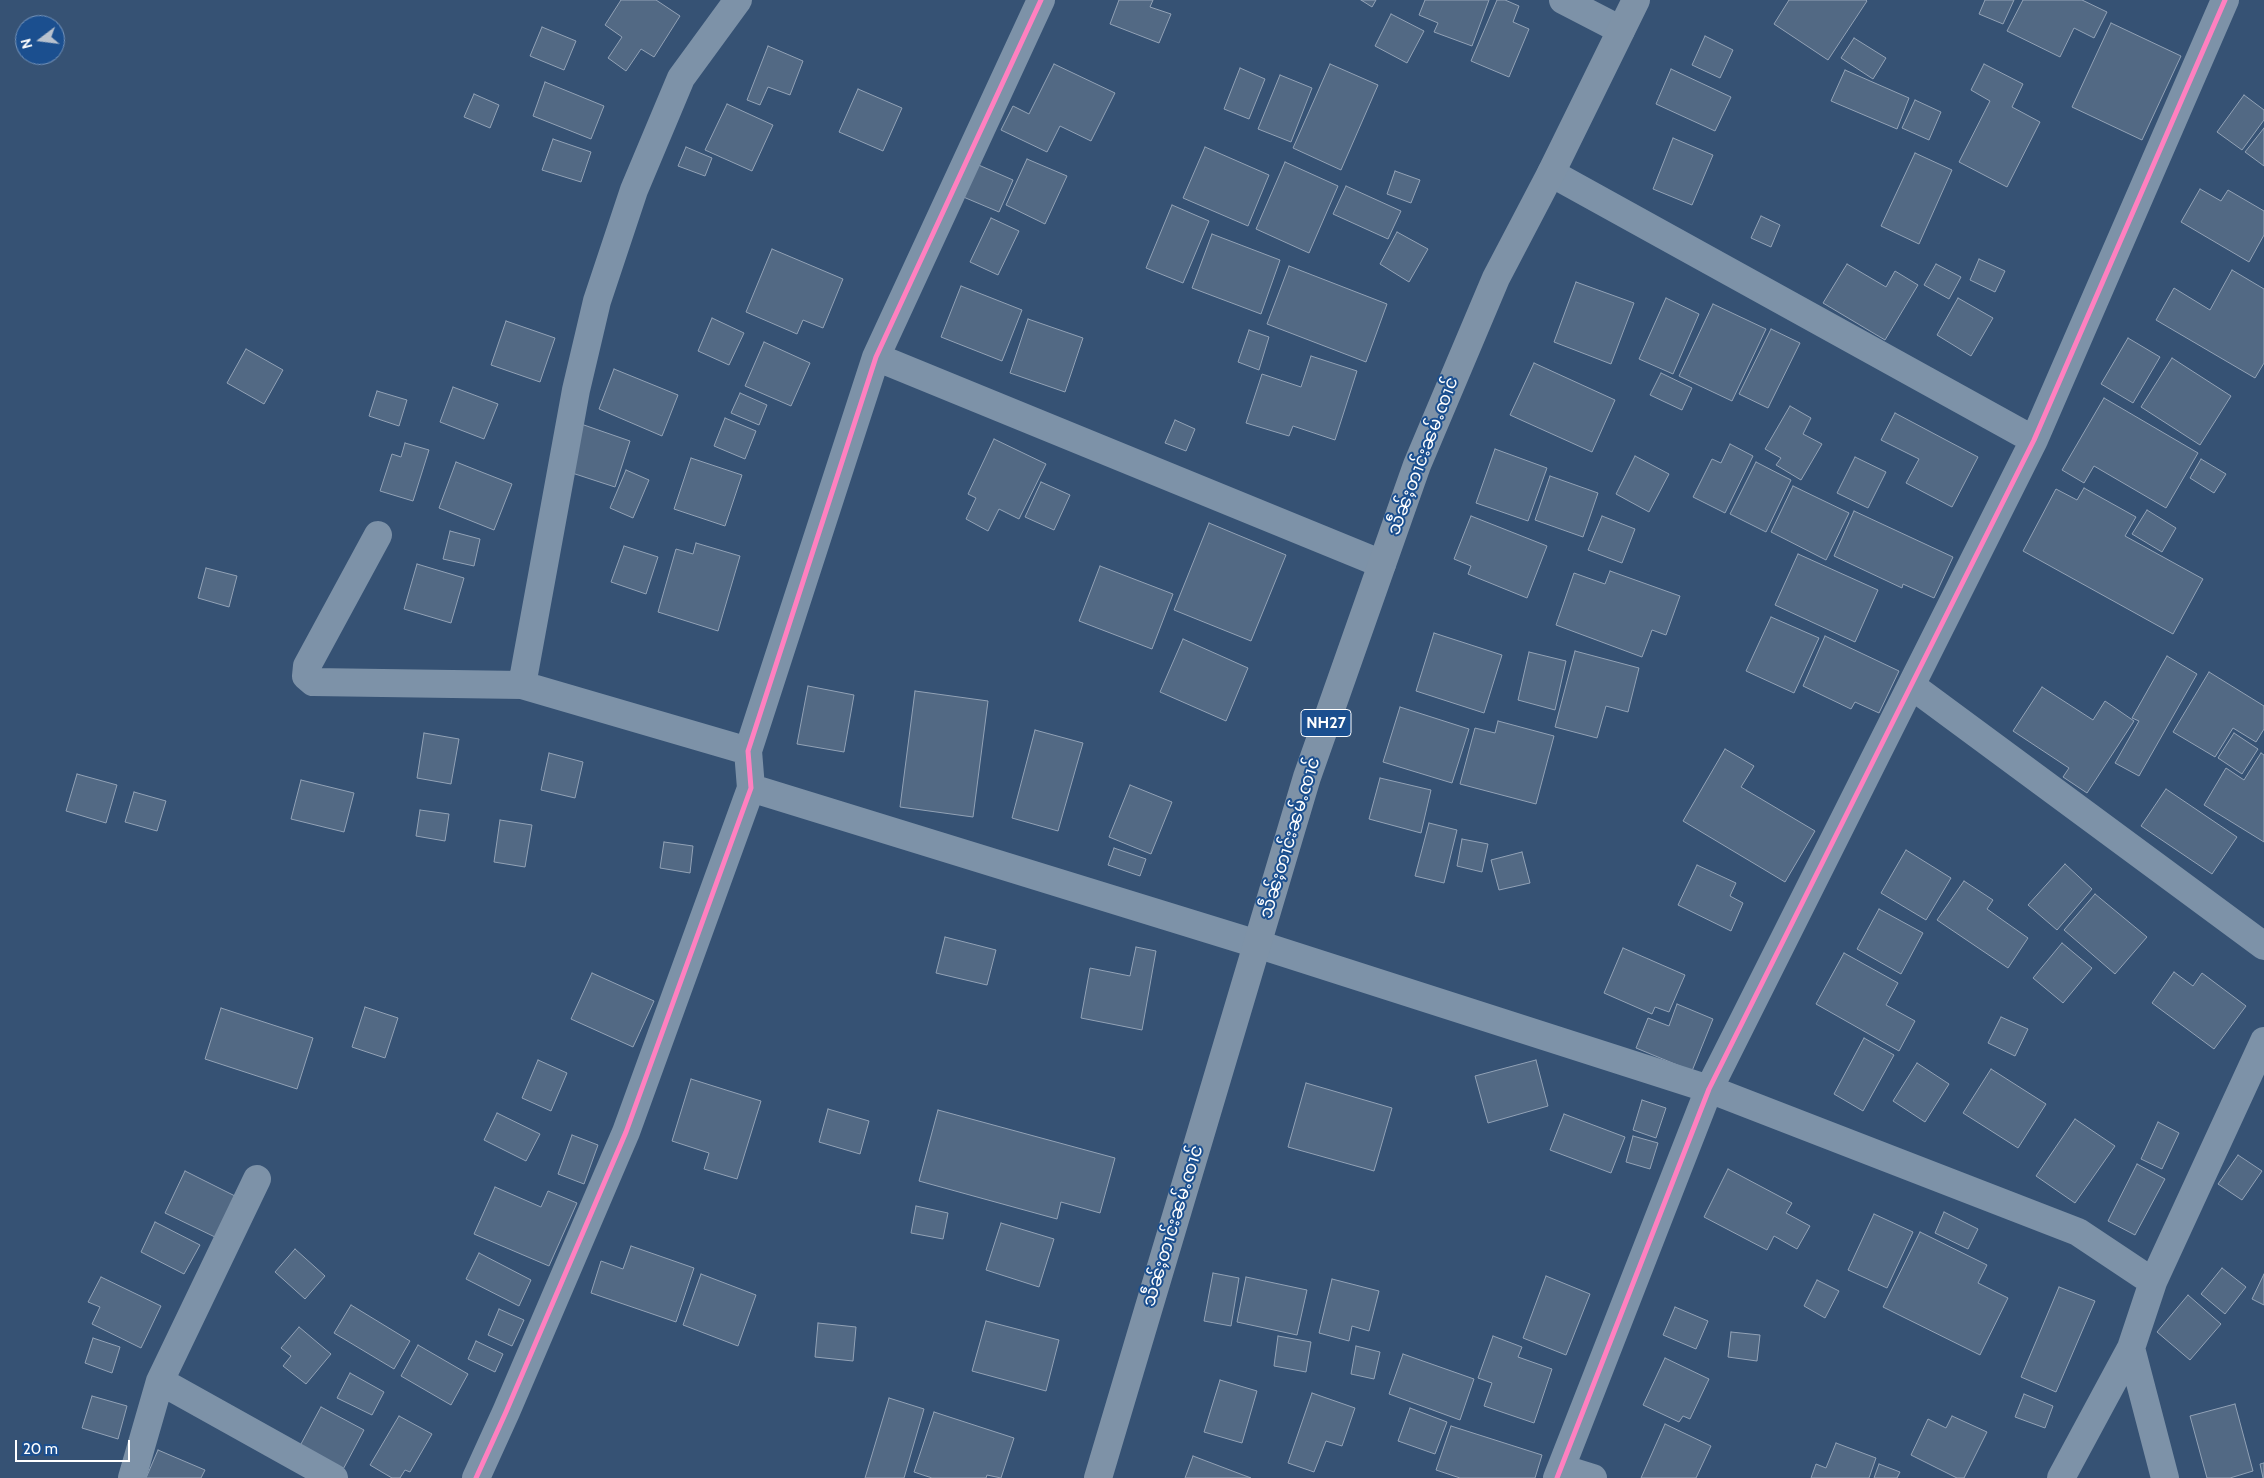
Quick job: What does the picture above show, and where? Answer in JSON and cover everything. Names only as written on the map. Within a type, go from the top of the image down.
[{"type":"highway","name":"သဵၼ်ႈတၢင်းၼမ်ႉၸၢင်","points":[[1098,1478],[1307,777],[1417,465],[1496,278],[1551,173],[1636,0]]},
{"type":"street","points":[[522,685],[576,390],[597,301],[634,190],[681,78],[738,0]]},
{"type":"street","points":[[476,1478],[626,1132],[751,788],[748,751],[876,357],[1041,0]]},
{"type":"street","points":[[1563,0],[1621,30]]},
{"type":"street","points":[[1593,1478],[1559,1473],[1709,1089],[2034,440],[2225,0]]},
{"type":"street","points":[[1551,173],[2034,440]]},
{"type":"street","points":[[876,357],[1382,564]]},
{"type":"street","points":[[378,535],[307,666],[306,676],[313,682],[522,685],[748,751]]},
{"type":"street","points":[[1912,686],[2264,946]]},
{"type":"street","points":[[751,788],[1257,944],[1709,1089],[2078,1232],[2153,1282]]},
{"type":"street","points":[[2062,1478],[2131,1348],[2153,1282],[2264,1041]]},
{"type":"street","points":[[132,1478],[160,1381],[257,1179]]},
{"type":"street","points":[[2131,1348],[2165,1478]]},
{"type":"street","points":[[160,1381],[334,1478]]},
{"type":"building","points":[[621,0],[656,0],[680,16],[654,57],[641,49],[626,71],[608,58],[622,37],[605,25]]},
{"type":"building","points":[[1119,0],[1153,0],[1150,7],[1171,14],[1159,43],[1110,24]]},
{"type":"building","points":[[1361,0],[1376,0],[1372,7]]},
{"type":"building","points":[[1425,0],[1489,0],[1472,46],[1434,32],[1438,23],[1419,15]]},
{"type":"building","points":[[1497,0],[1505,0],[1519,6],[1513,22],[1529,29],[1509,77],[1471,61]]},
{"type":"building","points":[[1789,0],[1867,1],[1828,60],[1774,24]]},
{"type":"building","points":[[1985,0],[2014,0],[2003,24],[1979,14]]},
{"type":"building","points":[[2023,0],[2082,0],[2107,12],[2094,38],[2074,28],[2060,57],[2007,31]]},
{"type":"building","points":[[1391,14],[1424,31],[1407,63],[1375,46]]},
{"type":"building","points":[[2111,23],[2181,56],[2142,140],[2072,107]]},
{"type":"building","points":[[542,27],[576,41],[564,70],[530,56]]},
{"type":"building","points":[[1705,36],[1733,50],[1720,78],[1692,65]]},
{"type":"building","points":[[1854,38],[1886,58],[1873,79],[1841,58]]},
{"type":"building","points":[[768,46],[803,61],[790,95],[768,87],[760,105],[747,100]]},
{"type":"building","points":[[1054,64],[1115,93],[1091,141],[1060,126],[1047,152],[1001,130],[1013,106],[1029,114]]},
{"type":"building","points":[[1330,64],[1378,85],[1341,170],[1293,148]]},
{"type":"building","points":[[1984,64],[2023,84],[2012,107],[2040,122],[2007,187],[1959,162],[1990,101],[1971,90]]},
{"type":"building","points":[[1240,68],[1265,79],[1249,119],[1224,109]]},
{"type":"building","points":[[1671,69],[1731,97],[1715,131],[1656,104]]},
{"type":"building","points":[[1845,70],[1909,98],[1897,129],[1831,101]]},
{"type":"building","points":[[1280,75],[1312,88],[1291,142],[1258,129]]},
{"type":"building","points":[[545,82],[604,106],[591,139],[533,116]]},
{"type":"building","points":[[858,89],[902,108],[883,151],[839,132]]},
{"type":"building","points":[[474,94],[499,105],[490,128],[464,117]]},
{"type":"building","points":[[2244,95],[2264,110],[2264,120],[2242,150],[2217,132]]},
{"type":"building","points":[[1915,100],[1941,112],[1929,140],[1902,128]]},
{"type":"building","points":[[727,104],[773,125],[752,171],[705,150]]},
{"type":"building","points":[[2264,128],[2264,166],[2245,152]]},
{"type":"building","points":[[1673,138],[1713,155],[1692,205],[1653,189]]},
{"type":"building","points":[[553,139],[591,152],[581,182],[542,170]]},
{"type":"building","points":[[686,147],[712,158],[705,176],[678,166]]},
{"type":"building","points":[[1205,147],[1269,175],[1248,226],[1183,198]]},
{"type":"building","points":[[1915,153],[1952,170],[1919,244],[1881,226]]},
{"type":"building","points":[[1027,159],[1067,176],[1045,224],[1006,205]]},
{"type":"building","points":[[1285,162],[1338,186],[1309,253],[1256,229]]},
{"type":"building","points":[[974,163],[1013,180],[999,212],[961,196]]},
{"type":"building","points":[[1395,171],[1420,180],[1411,203],[1387,194]]},
{"type":"building","points":[[1346,186],[1401,211],[1388,239],[1333,214]]},
{"type":"building","points":[[2200,189],[2221,201],[2228,190],[2264,211],[2264,235],[2249,262],[2181,222]]},
{"type":"building","points":[[1172,205],[1209,221],[1183,283],[1146,268]]},
{"type":"building","points":[[1761,216],[1780,225],[1771,247],[1751,238]]},
{"type":"building","points":[[991,218],[1019,231],[998,275],[970,262]]},
{"type":"building","points":[[1397,232],[1428,249],[1409,282],[1380,264]]},
{"type":"building","points":[[1212,234],[1280,260],[1261,314],[1192,288]]},
{"type":"building","points":[[772,249],[843,279],[823,328],[803,320],[797,334],[746,312]]},
{"type":"building","points":[[1979,259],[2005,271],[1995,292],[1970,280]]},
{"type":"building","points":[[1847,264],[1886,287],[1895,271],[1918,285],[1885,340],[1823,303]]},
{"type":"building","points":[[1936,264],[1961,277],[1949,299],[1924,285]]},
{"type":"building","points":[[1289,266],[1387,304],[1366,362],[1267,324]]},
{"type":"building","points":[[2232,270],[2264,289],[2264,363],[2255,378],[2156,320],[2174,288],[2210,310]]},
{"type":"building","points":[[1576,282],[1634,303],[1611,364],[1554,342]]},
{"type":"building","points":[[961,286],[1022,310],[1002,361],[941,337]]},
{"type":"building","points":[[1666,298],[1699,314],[1673,374],[1639,359]]},
{"type":"building","points":[[1958,298],[1993,318],[1971,356],[1937,335]]},
{"type":"building","points":[[1713,304],[1766,329],[1732,401],[1679,376]]},
{"type":"building","points":[[712,318],[744,333],[729,365],[698,351]]},
{"type":"building","points":[[1028,319],[1083,338],[1065,392],[1010,373]]},
{"type":"building","points":[[506,321],[555,338],[540,382],[491,365]]},
{"type":"building","points":[[1771,329],[1800,343],[1768,408],[1739,394]]},
{"type":"building","points":[[1249,330],[1269,337],[1259,370],[1238,362]]},
{"type":"building","points":[[2128,338],[2160,357],[2133,403],[2101,384]]},
{"type":"building","points":[[764,342],[810,363],[791,406],[745,386]]},
{"type":"building","points":[[246,349],[283,370],[264,404],[227,383]]},
{"type":"building","points":[[1311,356],[1357,371],[1335,440],[1293,426],[1289,436],[1246,423],[1262,374],[1301,387]]},
{"type":"building","points":[[2172,358],[2231,396],[2200,445],[2141,407]]},
{"type":"building","points":[[1534,363],[1615,400],[1592,452],[1510,415]]},
{"type":"building","points":[[614,369],[678,395],[662,436],[599,409]]},
{"type":"building","points":[[1661,373],[1692,388],[1682,410],[1650,395]]},
{"type":"building","points":[[453,387],[498,404],[484,439],[440,422]]},
{"type":"building","points":[[377,391],[407,400],[399,426],[369,416]]},
{"type":"building","points":[[740,393],[767,405],[759,425],[731,413]]},
{"type":"building","points":[[2104,398],[2198,453],[2166,508],[2094,466],[2084,483],[2062,470]]},
{"type":"building","points":[[1790,406],[1811,418],[1803,434],[1822,444],[1801,480],[1776,465],[1781,458],[1765,449]]},
{"type":"building","points":[[1895,413],[1978,457],[1952,507],[1906,483],[1919,459],[1881,440]]},
{"type":"building","points":[[725,418],[756,431],[745,459],[714,446]]},
{"type":"building","points":[[1175,420],[1195,429],[1186,451],[1165,443]]},
{"type":"building","points":[[581,424],[630,441],[615,487],[566,471]]},
{"type":"building","points":[[994,439],[1046,464],[1019,519],[999,509],[988,531],[966,519],[976,498],[968,494]]},
{"type":"building","points":[[405,443],[429,450],[413,501],[380,491],[392,454],[401,457]]},
{"type":"building","points":[[1730,444],[1753,456],[1725,513],[1693,497],[1712,459],[1721,463]]},
{"type":"building","points":[[1495,449],[1547,468],[1528,521],[1476,503]]},
{"type":"building","points":[[1635,456],[1669,474],[1649,512],[1616,494]]},
{"type":"building","points":[[1855,457],[1886,472],[1868,508],[1837,493]]},
{"type":"building","points":[[691,458],[742,475],[725,526],[674,509]]},
{"type":"building","points":[[2201,459],[2226,474],[2214,493],[2190,478]]},
{"type":"building","points":[[456,462],[512,484],[494,530],[439,508]]},
{"type":"building","points":[[1756,462],[1791,480],[1766,532],[1730,514]]},
{"type":"building","points":[[626,470],[649,480],[633,518],[610,508]]},
{"type":"building","points":[[1550,476],[1598,493],[1583,537],[1535,520]]},
{"type":"building","points":[[1041,482],[1070,495],[1054,530],[1025,517]]},
{"type":"building","points":[[1793,486],[1849,513],[1826,560],[1771,532]]},
{"type":"building","points":[[2084,488],[2136,517],[2125,536],[2203,579],[2173,634],[2023,551],[2056,489],[2077,500]]},
{"type":"building","points":[[2147,510],[2176,528],[2162,552],[2132,534]]},
{"type":"building","points":[[1854,511],[1953,557],[1934,598],[1903,584],[1902,588],[1834,556]]},
{"type":"building","points":[[1471,516],[1547,546],[1527,598],[1468,574],[1471,566],[1454,559]]},
{"type":"building","points":[[1602,516],[1635,529],[1622,563],[1588,550]]},
{"type":"building","points":[[1209,523],[1286,555],[1251,641],[1174,610]]},
{"type":"building","points":[[450,531],[480,539],[474,566],[443,559]]},
{"type":"building","points":[[696,543],[740,556],[718,631],[658,612],[676,549],[693,554]]},
{"type":"building","points":[[624,546],[658,557],[646,594],[611,582]]},
{"type":"building","points":[[1798,554],[1878,590],[1855,642],[1775,605]]},
{"type":"building","points":[[417,564],[464,578],[451,623],[404,609]]},
{"type":"building","points":[[1100,566],[1173,594],[1152,649],[1079,621]]},
{"type":"building","points":[[206,568],[237,576],[229,607],[198,598]]},
{"type":"building","points":[[1610,571],[1680,596],[1666,635],[1652,630],[1642,657],[1556,625],[1574,573],[1605,584]]},
{"type":"building","points":[[1771,617],[1819,638],[1794,693],[1746,671]]},
{"type":"building","points":[[1434,633],[1502,655],[1484,713],[1416,691]]},
{"type":"building","points":[[1825,636],[1899,671],[1879,713],[1855,702],[1851,709],[1803,686]]},
{"type":"building","points":[[1183,639],[1248,668],[1226,721],[1160,692]]},
{"type":"building","points":[[1575,651],[1639,668],[1628,712],[1606,706],[1597,738],[1555,727]]},
{"type":"building","points":[[1529,652],[1566,661],[1555,710],[1518,700]]},
{"type":"building","points":[[2167,656],[2197,674],[2139,776],[2115,763],[2139,721],[2132,718]]},
{"type":"building","points":[[2209,672],[2264,706],[2264,729],[2256,742],[2233,728],[2215,757],[2173,732]]},
{"type":"building","points":[[808,686],[854,695],[844,752],[797,744]]},
{"type":"building","points":[[2042,687],[2093,720],[2105,701],[2134,721],[2087,793],[2063,777],[2069,768],[2013,731]]},
{"type":"building","points":[[915,691],[988,701],[973,817],[900,807]]},
{"type":"building","points":[[1400,707],[1469,729],[1452,783],[1383,762]]},
{"type":"building","points":[[1498,721],[1554,736],[1536,804],[1460,784],[1475,728],[1495,733]]},
{"type":"building","points":[[1035,730],[1083,743],[1058,831],[1012,818]]},
{"type":"building","points":[[424,733],[459,739],[451,784],[417,778]]},
{"type":"building","points":[[2234,733],[2258,749],[2242,774],[2218,758]]},
{"type":"building","points":[[1725,749],[1754,766],[1741,787],[1815,831],[1785,882],[1683,821]]},
{"type":"building","points":[[549,753],[583,762],[575,798],[541,790]]},
{"type":"building","points":[[2261,753],[2264,755],[2264,842],[2204,805],[2226,768],[2244,780]]},
{"type":"building","points":[[77,774],[117,785],[106,823],[66,811]]},
{"type":"building","points":[[1380,778],[1431,790],[1421,833],[1369,819]]},
{"type":"building","points":[[301,780],[354,793],[344,832],[291,819]]},
{"type":"building","points":[[1130,785],[1172,802],[1151,854],[1109,837]]},
{"type":"building","points":[[2166,789],[2237,837],[2212,874],[2141,826]]},
{"type":"building","points":[[134,792],[166,801],[157,831],[125,822]]},
{"type":"building","points":[[420,810],[449,814],[445,841],[416,836]]},
{"type":"building","points":[[500,820],[532,825],[525,867],[494,862]]},
{"type":"building","points":[[1429,823],[1457,830],[1444,883],[1415,876]]},
{"type":"building","points":[[1462,839],[1488,844],[1482,872],[1457,866]]},
{"type":"building","points":[[664,842],[693,846],[690,873],[660,868]]},
{"type":"building","points":[[1114,848],[1146,859],[1140,876],[1108,865]]},
{"type":"building","points":[[1906,850],[1951,878],[1926,920],[1881,893]]},
{"type":"building","points":[[1522,852],[1530,883],[1499,890],[1491,860]]},
{"type":"building","points":[[2065,864],[2092,889],[2057,930],[2028,905]]},
{"type":"building","points":[[1697,865],[1736,883],[1730,896],[1743,903],[1731,931],[1678,905]]},
{"type":"building","points":[[1964,881],[1993,900],[1987,909],[2028,938],[2008,968],[1937,920]]},
{"type":"building","points":[[2095,894],[2147,937],[2115,974],[2064,930]]},
{"type":"building","points":[[1879,909],[1923,933],[1901,974],[1857,949]]},
{"type":"building","points":[[945,937],[996,950],[987,985],[936,973]]},
{"type":"building","points":[[2062,943],[2092,968],[2063,1003],[2033,978]]},
{"type":"building","points":[[1136,947],[1156,951],[1142,1030],[1081,1018],[1090,968],[1130,976]]},
{"type":"building","points":[[1623,948],[1685,975],[1669,1012],[1655,1007],[1652,1014],[1604,993]]},
{"type":"building","points":[[1844,953],[1898,983],[1886,1005],[1915,1021],[1899,1051],[1816,1004]]},
{"type":"building","points":[[2174,972],[2193,986],[2202,973],[2246,1006],[2214,1049],[2152,1003]]},
{"type":"building","points":[[592,973],[654,1001],[633,1047],[571,1019]]},
{"type":"building","points":[[1677,1004],[1713,1019],[1692,1071],[1636,1048],[1648,1018],[1669,1026]]},
{"type":"building","points":[[365,1007],[398,1018],[385,1058],[352,1047]]},
{"type":"building","points":[[221,1008],[313,1038],[297,1089],[205,1059]]},
{"type":"building","points":[[2001,1017],[2028,1029],[2015,1056],[1988,1043]]},
{"type":"building","points":[[1864,1038],[1894,1055],[1863,1111],[1834,1094]]},
{"type":"building","points":[[538,1060],[567,1073],[551,1111],[522,1098]]},
{"type":"building","points":[[1536,1060],[1548,1106],[1488,1123],[1475,1076]]},
{"type":"building","points":[[1917,1063],[1949,1084],[1925,1122],[1893,1101]]},
{"type":"building","points":[[1991,1069],[2046,1104],[2018,1148],[1963,1113]]},
{"type":"building","points":[[691,1079],[761,1101],[737,1179],[704,1169],[709,1153],[672,1141]]},
{"type":"building","points":[[1306,1083],[1392,1108],[1374,1171],[1288,1147]]},
{"type":"building","points":[[1642,1100],[1666,1108],[1656,1138],[1633,1130]]},
{"type":"building","points":[[828,1109],[869,1121],[860,1154],[819,1142]]},
{"type":"building","points":[[938,1110],[1115,1158],[1100,1213],[1061,1202],[1057,1219],[919,1181]]},
{"type":"building","points":[[497,1113],[540,1134],[526,1161],[484,1140]]},
{"type":"building","points":[[1564,1114],[1625,1137],[1611,1173],[1550,1150]]},
{"type":"building","points":[[2075,1119],[2115,1146],[2075,1203],[2036,1176]]},
{"type":"building","points":[[2158,1122],[2179,1133],[2162,1169],[2141,1159]]},
{"type":"building","points":[[572,1135],[598,1145],[584,1184],[558,1174]]},
{"type":"building","points":[[1633,1136],[1658,1143],[1650,1169],[1626,1162]]},
{"type":"building","points":[[2238,1155],[2262,1171],[2242,1200],[2218,1184]]},
{"type":"building","points":[[2137,1164],[2165,1179],[2135,1235],[2108,1221]]},
{"type":"building","points":[[1728,1169],[1792,1203],[1786,1213],[1810,1226],[1797,1249],[1774,1236],[1767,1250],[1704,1217]]},
{"type":"building","points":[[185,1171],[235,1196],[215,1237],[165,1213]]},
{"type":"building","points":[[495,1187],[541,1207],[548,1191],[577,1203],[549,1266],[474,1234]]},
{"type":"building","points":[[916,1206],[948,1213],[943,1239],[911,1233]]},
{"type":"building","points":[[1944,1212],[1978,1229],[1968,1249],[1935,1233]]},
{"type":"building","points":[[1874,1214],[1913,1232],[1887,1288],[1848,1270]]},
{"type":"building","points":[[155,1222],[200,1245],[184,1274],[141,1252]]},
{"type":"building","points":[[1001,1223],[1054,1239],[1039,1287],[986,1270]]},
{"type":"building","points":[[1920,1232],[1987,1265],[1978,1283],[2008,1298],[1980,1355],[1883,1307]]},
{"type":"building","points":[[631,1246],[694,1268],[676,1322],[591,1293],[601,1261],[623,1269]]},
{"type":"building","points":[[295,1249],[325,1276],[305,1299],[275,1272]]},
{"type":"building","points":[[479,1253],[531,1280],[519,1306],[466,1279]]},
{"type":"building","points":[[2222,1268],[2246,1287],[2225,1314],[2201,1294]]},
{"type":"building","points":[[1213,1273],[1239,1278],[1231,1326],[1204,1321]]},
{"type":"building","points":[[701,1274],[756,1295],[738,1346],[683,1325]]},
{"type":"building","points":[[2264,1274],[2264,1305],[2252,1299]]},
{"type":"building","points":[[1546,1276],[1590,1294],[1566,1355],[1523,1338]]},
{"type":"building","points":[[101,1277],[161,1306],[141,1348],[92,1324],[100,1307],[88,1302]]},
{"type":"building","points":[[1246,1277],[1307,1290],[1297,1335],[1237,1322]]},
{"type":"building","points":[[1332,1279],[1379,1291],[1369,1331],[1352,1326],[1349,1341],[1319,1333]]},
{"type":"building","points":[[1817,1280],[1839,1291],[1825,1318],[1804,1306]]},
{"type":"building","points":[[2059,1287],[2095,1301],[2056,1392],[2021,1377]]},
{"type":"building","points":[[2188,1295],[2221,1324],[2190,1360],[2157,1332]]},
{"type":"building","points":[[351,1305],[410,1341],[394,1369],[334,1333]]},
{"type":"building","points":[[1675,1307],[1708,1321],[1696,1349],[1663,1335]]},
{"type":"building","points":[[499,1309],[524,1320],[512,1346],[488,1335]]},
{"type":"building","points":[[986,1321],[1059,1340],[1046,1391],[972,1371]]},
{"type":"building","points":[[818,1323],[856,1327],[853,1361],[815,1357]]},
{"type":"building","points":[[299,1327],[331,1354],[306,1384],[283,1366],[291,1356],[281,1348]]},
{"type":"building","points":[[1731,1332],[1760,1335],[1757,1361],[1728,1357]]},
{"type":"building","points":[[1278,1336],[1311,1342],[1306,1372],[1274,1366]]},
{"type":"building","points":[[1493,1336],[1522,1347],[1518,1357],[1552,1369],[1534,1423],[1484,1406],[1492,1383],[1478,1378]]},
{"type":"building","points":[[93,1338],[120,1347],[112,1373],[85,1363]]},
{"type":"building","points":[[476,1341],[503,1354],[495,1372],[468,1359]]},
{"type":"building","points":[[418,1345],[468,1374],[451,1405],[401,1376]]},
{"type":"building","points":[[1356,1346],[1380,1352],[1374,1379],[1351,1374]]},
{"type":"building","points":[[1403,1354],[1474,1379],[1460,1420],[1389,1394]]},
{"type":"building","points":[[1665,1358],[1709,1379],[1690,1419],[1683,1416],[1679,1422],[1643,1405]]},
{"type":"building","points":[[350,1373],[384,1392],[372,1415],[337,1398]]},
{"type":"building","points":[[1220,1380],[1257,1391],[1242,1443],[1204,1432]]},
{"type":"building","points":[[1312,1393],[1355,1408],[1342,1446],[1326,1441],[1314,1472],[1288,1463]]},
{"type":"building","points":[[2024,1394],[2053,1406],[2045,1428],[2015,1417]]},
{"type":"building","points":[[92,1396],[127,1406],[118,1439],[82,1428]]},
{"type":"building","points":[[889,1398],[924,1409],[904,1478],[865,1478]]},
{"type":"building","points":[[2235,1404],[2253,1471],[2230,1478],[2207,1478],[2190,1416]]},
{"type":"building","points":[[321,1407],[364,1430],[339,1477],[295,1455]]},
{"type":"building","points":[[1410,1408],[1447,1422],[1435,1454],[1398,1441]]},
{"type":"building","points":[[934,1412],[1014,1438],[1001,1478],[987,1475],[986,1478],[932,1478],[914,1472]]},
{"type":"building","points":[[399,1416],[432,1434],[410,1472],[405,1470],[400,1478],[392,1478],[370,1465]]},
{"type":"building","points":[[1952,1416],[1987,1432],[1964,1478],[1957,1478],[1911,1455],[1928,1419],[1946,1428]]},
{"type":"building","points":[[1665,1424],[1711,1446],[1696,1478],[1641,1478]]},
{"type":"building","points":[[1451,1426],[1542,1455],[1535,1478],[1460,1478],[1436,1470]]},
{"type":"building","points":[[1836,1443],[1876,1458],[1869,1478],[1811,1478],[1816,1464],[1826,1468]]},
{"type":"building","points":[[158,1450],[205,1470],[201,1478],[146,1478]]},
{"type":"building","points":[[1193,1456],[1251,1478],[1185,1478]]},
{"type":"building","points":[[2264,1463],[2264,1478],[2263,1478],[2260,1464]]},
{"type":"building","points":[[1879,1464],[1900,1472],[1897,1478],[1874,1478]]},
{"type":"cycle path","points":[[476,1478],[626,1132],[751,788],[748,751],[876,357],[1041,0]]},
{"type":"cycle path","points":[[1557,1478],[1709,1089],[2034,440],[2225,0]]}]
